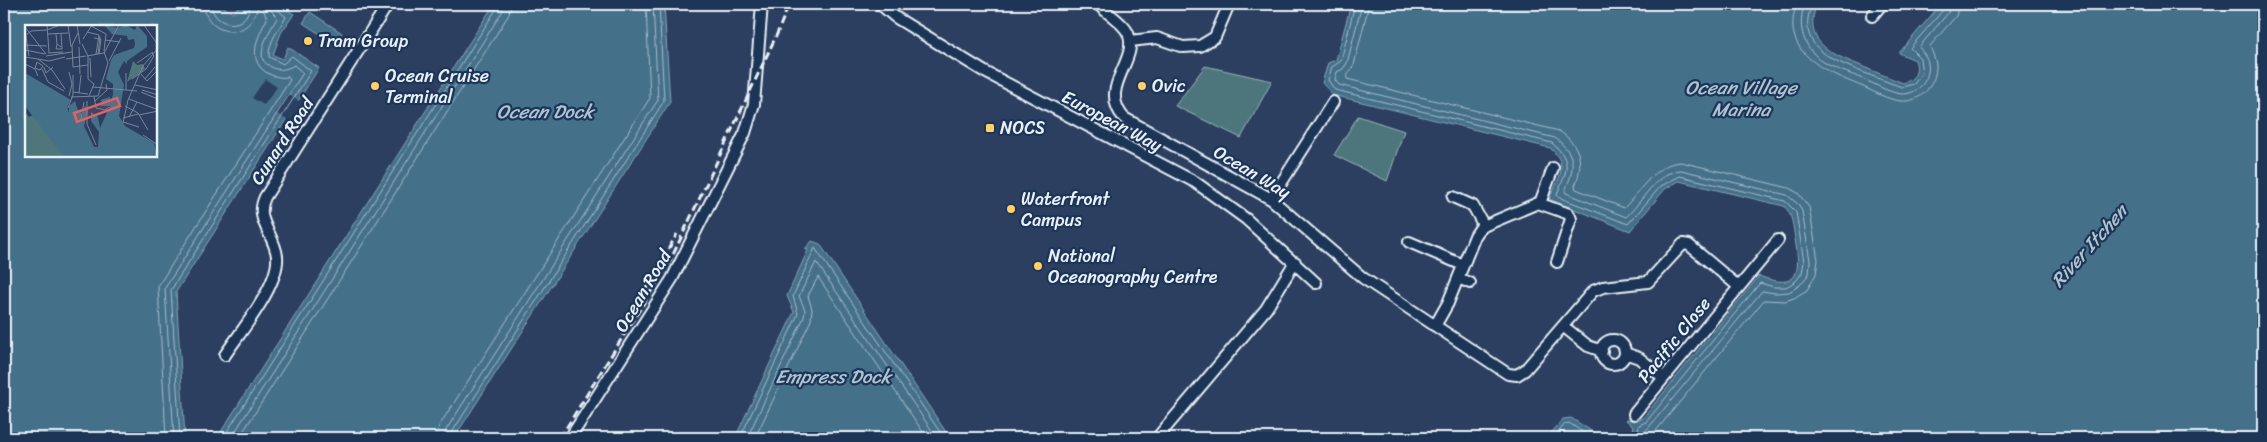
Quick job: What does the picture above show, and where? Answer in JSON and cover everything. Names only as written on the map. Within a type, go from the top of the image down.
[{"type":"street","name":"Cunard Road","points":[[225,355],[267,290],[274,272],[277,256],[270,234],[262,219],[260,207],[388,4]]},
{"type":"street","name":"Ocean Road","points":[[570,438],[672,279],[745,133],[754,104],[762,4]]},
{"type":"street","name":"European Way","points":[[880,4],[895,17],[985,72],[1195,182],[1246,219],[1316,283]]},
{"type":"street","points":[[1098,4],[1124,27],[1130,41],[1157,38],[1183,47],[1200,46],[1215,37],[1229,4]]},
{"type":"street","points":[[1872,16],[1882,4]]},
{"type":"street","name":"Ocean Way","points":[[1130,41],[1114,92],[1115,103],[1124,118],[1271,199],[1363,278],[1435,326],[1508,374],[1514,375],[1525,370],[1563,326]]},
{"type":"street","points":[[1271,199],[1333,102]]},
{"type":"street","points":[[1540,203],[1553,168]]},
{"type":"street","points":[[1453,196],[1473,206],[1484,226]]},
{"type":"street","points":[[1435,326],[1448,303],[1477,232],[1484,226],[1540,203],[1571,217],[1557,262]]},
{"type":"street","name":"Pacific Close","points":[[1634,414],[1778,240]]},
{"type":"street","points":[[1408,242],[1463,265]]},
{"type":"street","points":[[1602,351],[1588,346],[1563,326],[1589,294],[1596,289],[1650,281],[1683,244],[1689,246],[1739,287]]},
{"type":"street","points":[[1157,438],[1266,309],[1295,262]]},
{"type":"street","points":[[1458,278],[1470,284]]},
{"type":"street","points":[[1614,340],[1624,346],[1625,353],[1620,362],[1612,364],[1603,358],[1602,351],[1606,342],[1614,340]]},
{"type":"street","points":[[1625,353],[1640,358],[1664,378]]},
{"type":"green space","points":[[1205,66],[1272,81],[1241,138],[1175,106]]},
{"type":"green space","points":[[1358,116],[1404,131],[1387,181],[1334,155]]},
{"type":"water","points":[[4,4],[223,4],[222,6],[233,13],[240,4],[278,4],[294,14],[281,33],[273,55],[283,59],[288,47],[319,68],[176,292],[185,438],[4,438]]},
{"type":"water","name":"Ocean Dock","points":[[494,4],[664,4],[670,102],[454,438],[217,438]]},
{"type":"water","points":[[1351,4],[1817,4],[1813,17],[1813,27],[1821,44],[1838,56],[1903,83],[1913,77],[1916,71],[1916,64],[1915,60],[1899,53],[1941,4],[2263,4],[2263,427],[2258,433],[2263,438],[1624,438],[1634,428],[1626,420],[1642,419],[1759,276],[1782,281],[1790,280],[1794,276],[1798,261],[1789,213],[1784,206],[1679,181],[1665,189],[1630,231],[1549,199],[1561,172],[1560,160],[1550,148],[1333,95],[1322,83],[1328,63],[1336,60]]},
{"type":"water","points":[[310,12],[342,33],[335,44],[303,23]]},
{"type":"water","name":"Empress Dock","points":[[812,241],[820,244],[950,438],[735,438],[794,312],[787,296],[808,250],[805,249]]},
{"type":"water","points":[[1571,418],[1596,434],[1597,438],[1547,438],[1563,419]]},
{"type":"pier","points":[[265,79],[277,87],[264,105],[252,98]]},
{"type":"pier","points":[[288,94],[299,101],[287,120],[276,113]]},
{"type":"railway","points":[[560,438],[671,259],[777,34],[789,4]]},
{"type":"railway","points":[[639,301],[677,234]]},
{"type":"place","name":"Tram Group","points":[[308,41]]},
{"type":"place","name":"Ocean Cruise Terminal","points":[[375,86]]},
{"type":"place","name":"Ovic","points":[[1142,86]]},
{"type":"place","name":"NOCS","points":[[990,128]]},
{"type":"place","name":"Waterfront Campus","points":[[1011,209]]},
{"type":"place","name":"National Oceanography Centre","points":[[1038,266]]},
{"type":"water label","name":"Ocean Village Marina","points":[[1741,98]]},
{"type":"water label","name":"River Itchen","points":[[2089,246]]}]
